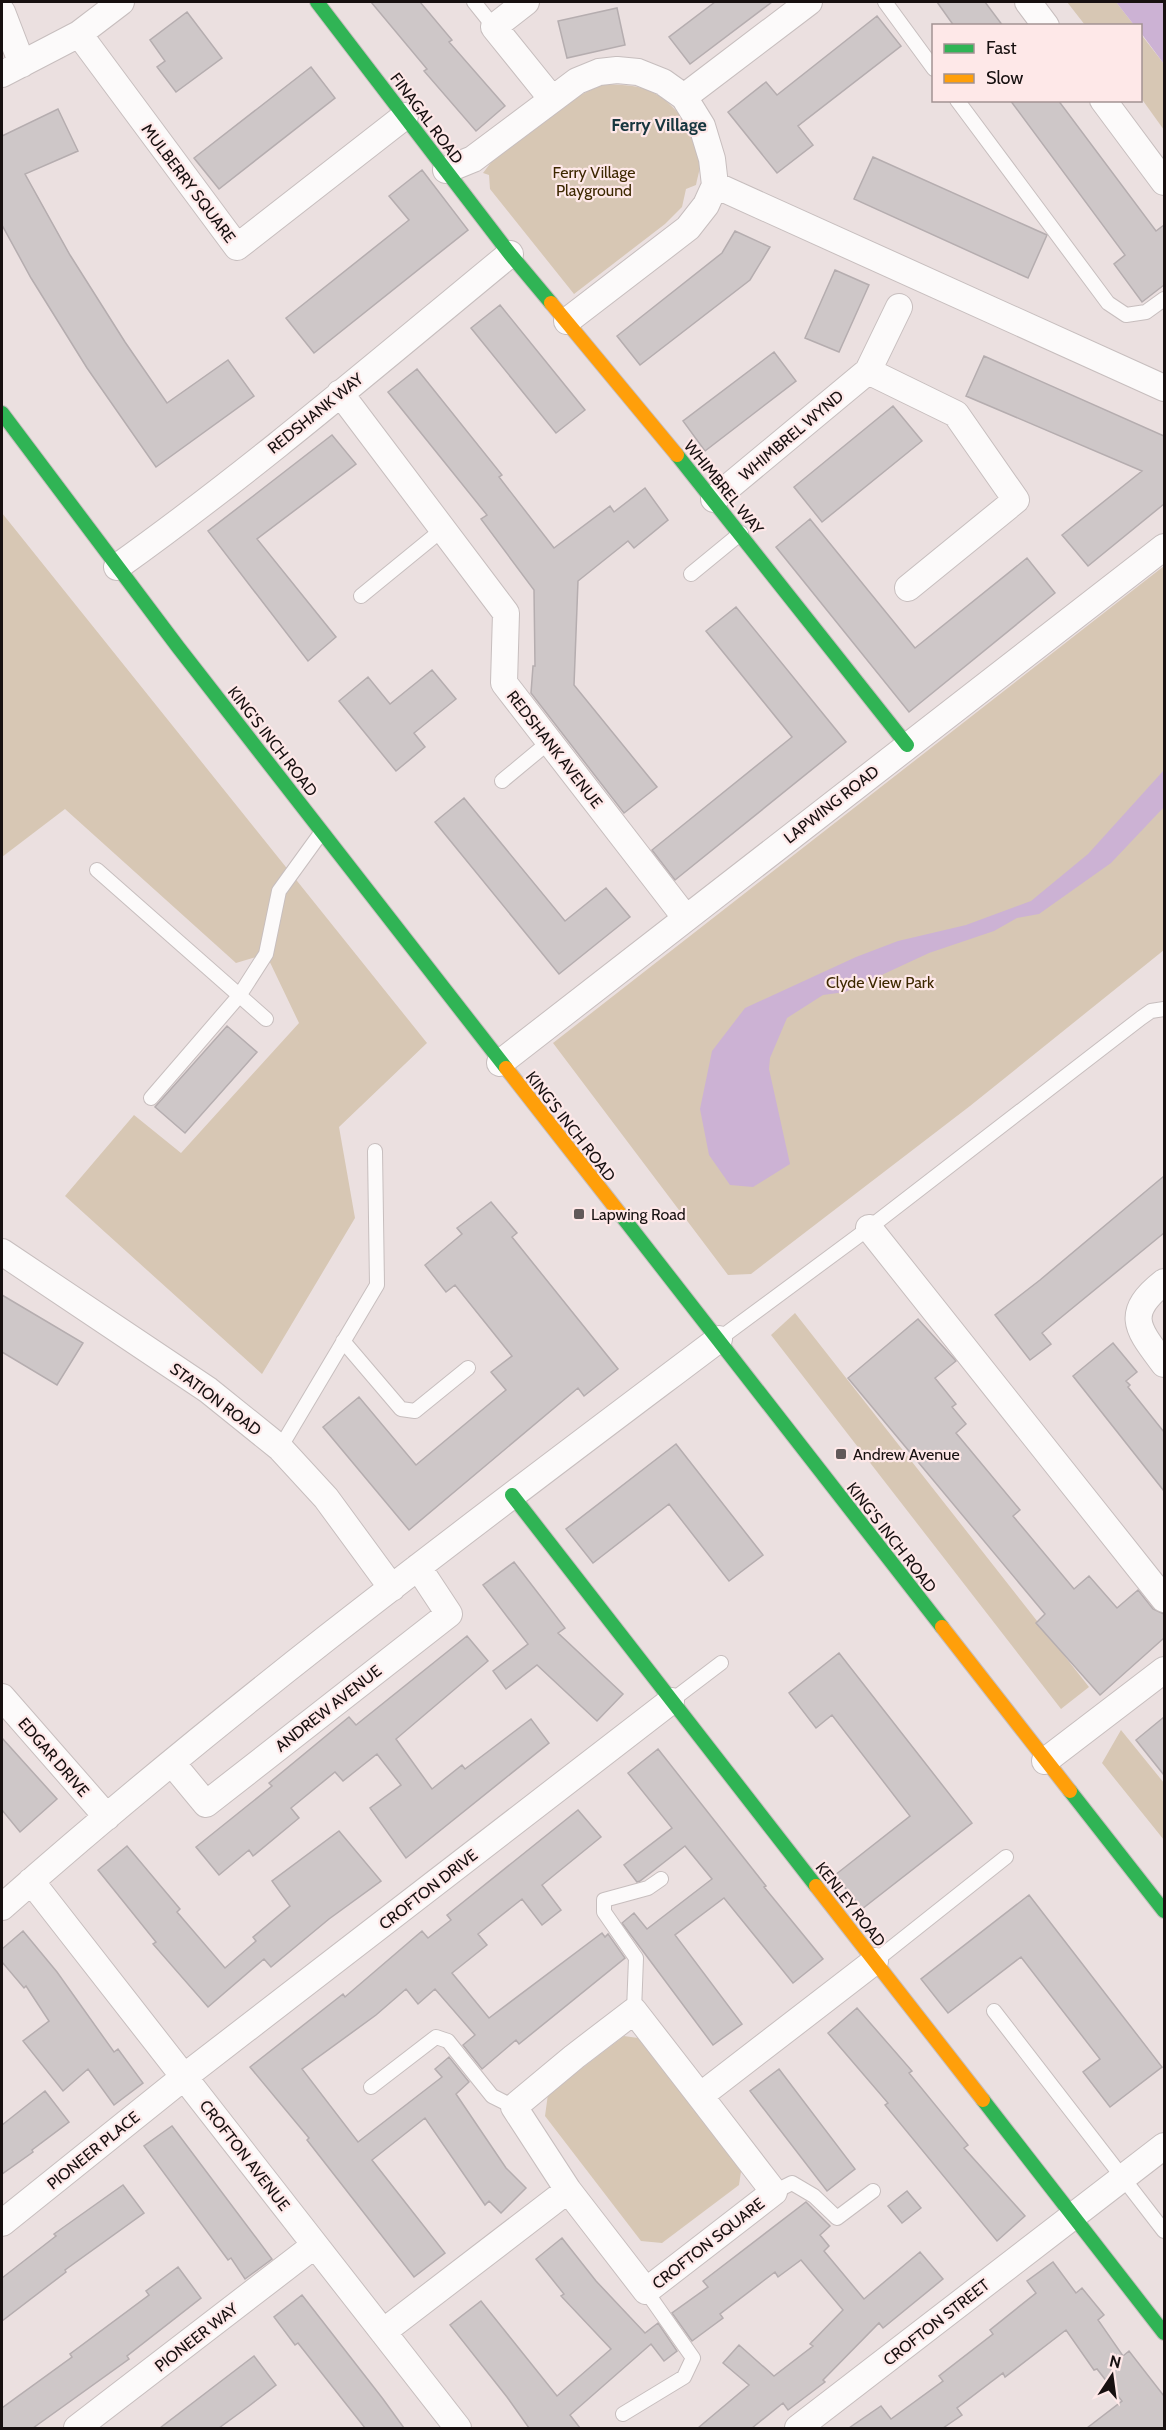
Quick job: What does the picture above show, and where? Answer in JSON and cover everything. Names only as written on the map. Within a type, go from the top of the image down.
[{"type":"street","points":[[2,12],[12,69],[79,34],[121,2]]},
{"type":"street","name":"FINAGAL ROAD","points":[[317,2],[510,254]]},
{"type":"street","points":[[526,2],[494,27],[552,99]]},
{"type":"street","points":[[684,97],[809,2]]},
{"type":"street","points":[[1028,2],[1044,24]]},
{"type":"street","name":"MULBERRY SQUARE","points":[[79,34],[237,247],[405,116]]},
{"type":"street","points":[[446,170],[473,159],[577,81],[599,72],[617,70],[638,72],[663,82],[684,97],[702,126],[712,159],[715,185],[706,205],[688,228],[567,321]]},
{"type":"street","points":[[1104,102],[1164,182]]},
{"type":"street","points":[[715,185],[1164,388]]},
{"type":"street","name":"WHIMBREL WAY","points":[[510,254],[714,499],[907,745]]},
{"type":"street","name":"REDSHANK WAY","points":[[117,567],[151,543],[340,393],[510,254]]},
{"type":"street","name":"WHIMBREL WYND","points":[[714,499],[868,371],[899,307]]},
{"type":"street","points":[[868,371],[956,414],[1016,500],[908,588]]},
{"type":"street","name":"REDSHANK AVENUE","points":[[340,393],[506,613],[504,683],[686,917]]},
{"type":"street","name":"KING'S INCH ROAD","points":[[2,413],[117,567],[500,1063],[719,1339],[1045,1761],[1164,1911]]},
{"type":"street","name":"LAPWING ROAD","points":[[500,1063],[1164,547]]},
{"type":"street","points":[[869,1228],[1164,1599]]},
{"type":"street","name":"STATION ROAD","points":[[2,1252],[208,1389],[280,1448],[326,1497],[392,1588]]},
{"type":"street","points":[[1164,1282],[1146,1300],[1140,1310],[1138,1324],[1142,1334],[1164,1364]]},
{"type":"street","points":[[2,1907],[172,1762],[418,1567],[719,1339]]},
{"type":"street","name":"KENLEY ROAD","points":[[512,1495],[1164,2333]]},
{"type":"street","name":"ANDREW AVENUE","points":[[172,1762],[206,1804],[449,1614],[418,1567]]},
{"type":"street","points":[[1045,1761],[1164,1670]]},
{"type":"street","name":"EDGAR DRIVE","points":[[2,1697],[107,1817]]},
{"type":"street","name":"CROFTON DRIVE","points":[[184,2077],[671,1701]]},
{"type":"street","name":"CROFTON AVENUE","points":[[31,1881],[383,2332],[451,2426]]},
{"type":"street","points":[[700,2096],[875,1961]]},
{"type":"street","points":[[514,2107],[634,2011]]},
{"type":"street","name":"CROFTON SQUARE","points":[[514,2107],[568,2190],[646,2291],[774,2192],[634,2011]]},
{"type":"street","name":"PIONEER PLACE","points":[[2,2223],[184,2077]]},
{"type":"street","name":"CROFTON STREET","points":[[798,2428],[1164,2146]]},
{"type":"street","points":[[383,2332],[568,2190]]},
{"type":"street","name":"PIONEER WAY","points":[[77,2428],[315,2245]]},
{"type":"lane","points":[[474,2],[494,27]]},
{"type":"lane","points":[[885,2],[932,68]]},
{"type":"lane","points":[[958,102],[1108,303],[1126,315],[1146,312],[1164,299]]},
{"type":"lane","points":[[361,596],[443,529]]},
{"type":"lane","points":[[691,574],[741,533]]},
{"type":"lane","points":[[502,781],[549,742]]},
{"type":"lane","points":[[151,1098],[239,996],[266,954],[279,891],[322,831]]},
{"type":"lane","points":[[97,870],[266,1019]]},
{"type":"lane","points":[[719,1339],[869,1228],[1141,1018],[1151,1011],[1164,1009]]},
{"type":"lane","points":[[280,1448],[377,1285],[375,1150]]},
{"type":"lane","points":[[343,1341],[400,1409],[415,1411],[468,1368]]},
{"type":"lane","points":[[671,1701],[721,1663]]},
{"type":"lane","points":[[875,1961],[1006,1857]]},
{"type":"lane","points":[[634,2011],[636,1958],[604,1912],[604,1900],[648,1888],[661,1879]]},
{"type":"lane","points":[[994,2011],[1164,2231]]},
{"type":"lane","points":[[371,2087],[436,2037],[448,2041],[492,2096],[514,2107]]},
{"type":"lane","points":[[774,2192],[792,2183],[814,2196],[837,2218],[873,2191]]},
{"type":"lane","points":[[622,2414],[684,2377],[693,2358],[646,2291]]},
{"type":"green space","points":[[1067,2],[1116,2],[1133,24],[1084,24]]},
{"type":"green space","points":[[1142,36],[1164,64],[1164,130],[1142,99]]},
{"type":"green space","name":"Ferry Village Playground","points":[[602,84],[642,88],[668,102],[691,132],[696,143],[700,167],[696,185],[686,189],[682,207],[665,224],[574,294],[490,189],[489,175],[483,173],[492,161],[569,101]]},
{"type":"green space","points":[[2,513],[427,1043],[339,1127],[355,1218],[262,1374],[65,1196],[134,1115],[181,1153],[299,1023],[266,954],[236,963],[65,809],[2,857]]},
{"type":"green space","name":"Clyde View Park","points":[[1164,566],[1164,950],[970,1106],[751,1274],[728,1275],[553,1043]]},
{"type":"green space","points":[[795,1313],[1089,1687],[1061,1709],[771,1335]]},
{"type":"green space","points":[[1121,1730],[1164,1783],[1164,1840],[1102,1763]]},
{"type":"green space","points":[[624,2036],[645,2039],[742,2165],[739,2185],[662,2243],[641,2241],[545,2116],[548,2094]]},
{"type":"shaded area","points":[[1116,2],[1164,2],[1164,64],[1142,34],[1142,24],[1133,24]]},
{"type":"shaded area","points":[[1164,770],[1164,807],[1111,863],[1039,914],[1017,918],[994,931],[929,953],[845,992],[823,995],[787,1018],[770,1058],[769,1069],[790,1164],[753,1187],[730,1185],[709,1155],[700,1109],[712,1051],[745,1008],[856,957],[898,941],[966,925],[1031,901],[1088,854]]},
{"type":"building","points":[[371,2],[420,2],[452,40],[449,42],[505,106],[476,131],[424,71],[427,69]]},
{"type":"building","points":[[715,2],[772,2],[690,64],[669,37]]},
{"type":"building","points":[[937,2],[985,2],[1002,24],[953,24]]},
{"type":"building","points":[[617,8],[625,45],[567,58],[558,21]]},
{"type":"building","points":[[187,12],[222,58],[176,92],[157,67],[165,61],[150,40]]},
{"type":"building","points":[[877,16],[901,46],[798,126],[813,145],[777,173],[728,112],[766,82],[777,95]]},
{"type":"building","points":[[311,67],[335,98],[219,189],[194,158]]},
{"type":"building","points":[[1011,102],[1059,102],[1156,231],[1164,225],[1164,285],[1142,302],[1114,264],[1125,255]]},
{"type":"building","points":[[58,109],[78,151],[25,174],[70,255],[125,342],[167,403],[228,360],[254,396],[156,467],[87,368],[31,278],[2,225],[2,136]]},
{"type":"building","points":[[873,157],[1047,235],[1028,278],[854,199]]},
{"type":"building","points":[[422,170],[468,230],[314,353],[286,318],[409,220],[389,196]]},
{"type":"building","points":[[735,231],[770,247],[750,280],[640,365],[617,336],[722,253]]},
{"type":"building","points":[[835,270],[869,285],[839,352],[805,338]]},
{"type":"building","points":[[500,305],[585,410],[556,433],[471,328]]},
{"type":"building","points":[[774,352],[796,381],[705,451],[683,421]]},
{"type":"building","points":[[984,356],[1164,436],[1164,504],[1088,566],[1062,535],[1142,471],[966,396]]},
{"type":"building","points":[[417,369],[502,475],[499,477],[554,548],[610,506],[614,512],[645,488],[668,520],[634,548],[628,541],[578,581],[574,685],[657,787],[624,813],[531,693],[533,666],[535,666],[534,590],[481,519],[487,515],[388,392]]},
{"type":"building","points":[[893,406],[922,441],[822,522],[794,487]]},
{"type":"building","points":[[332,435],[356,464],[257,539],[336,637],[308,661],[208,531]]},
{"type":"building","points":[[810,519],[915,648],[1027,558],[1055,593],[909,712],[776,547]]},
{"type":"building","points":[[736,607],[846,742],[675,880],[652,850],[792,737],[706,631]]},
{"type":"building","points":[[432,670],[456,699],[414,733],[425,747],[396,771],[339,701],[368,677],[390,704]]},
{"type":"building","points":[[464,798],[565,921],[606,888],[630,917],[559,974],[435,822]]},
{"type":"building","points":[[227,1026],[257,1052],[185,1133],[155,1107]]},
{"type":"building","points":[[1164,1176],[1164,1233],[1042,1333],[1051,1344],[1030,1360],[995,1315]]},
{"type":"building","points":[[491,1202],[517,1233],[512,1237],[618,1369],[584,1396],[578,1388],[409,1530],[323,1427],[359,1397],[416,1465],[506,1390],[491,1372],[512,1356],[455,1285],[446,1292],[425,1265],[462,1234],[457,1228]]},
{"type":"building","points":[[2,1295],[83,1343],[57,1385],[2,1352]]},
{"type":"building","points":[[918,1319],[956,1361],[935,1378],[956,1404],[952,1407],[966,1424],[956,1433],[1020,1510],[1013,1516],[1074,1589],[1089,1576],[1117,1608],[1138,1590],[1153,1609],[1164,1614],[1164,1638],[1100,1695],[1036,1623],[1045,1614],[848,1378]]},
{"type":"building","points":[[1113,1343],[1137,1372],[1126,1381],[1130,1385],[1128,1387],[1164,1432],[1164,1491],[1073,1376]]},
{"type":"building","points":[[676,1444],[763,1555],[729,1581],[669,1504],[593,1563],[566,1529]]},
{"type":"building","points":[[514,1562],[565,1628],[558,1633],[623,1694],[597,1721],[537,1665],[506,1689],[493,1671],[528,1644],[483,1585]]},
{"type":"building","points":[[467,1636],[488,1661],[396,1739],[432,1789],[462,1765],[465,1769],[531,1719],[549,1743],[406,1858],[370,1808],[401,1785],[377,1754],[343,1781],[335,1772],[291,1808],[299,1818],[253,1856],[249,1850],[219,1875],[196,1847],[272,1786],[269,1783],[349,1717],[356,1725]]},
{"type":"building","points":[[839,1653],[972,1823],[862,1909],[835,1875],[910,1816],[832,1715],[816,1728],[789,1693]]},
{"type":"building","points":[[1164,1717],[1164,1775],[1136,1740]]},
{"type":"building","points":[[2,1738],[57,1799],[20,1832],[2,1810]]},
{"type":"building","points":[[658,1749],[766,1886],[764,1887],[823,1959],[793,1983],[724,1898],[675,1935],[742,2024],[713,2045],[622,1923],[634,1913],[647,1929],[712,1879],[685,1846],[637,1882],[624,1865],[672,1828],[628,1773]]},
{"type":"building","points":[[578,1810],[601,1837],[542,1885],[561,1910],[542,1925],[522,1899],[478,1934],[487,1945],[452,1973],[489,2018],[602,1933],[605,1937],[608,1934],[625,1958],[519,2044],[516,2040],[482,2069],[463,2045],[475,2035],[435,1989],[418,2004],[406,1989],[376,2015],[302,2069],[358,2142],[442,2077],[435,2069],[449,2057],[469,2082],[456,2094],[506,2168],[526,2188],[501,2213],[489,2201],[485,2205],[425,2118],[372,2160],[445,2253],[414,2277],[307,2140],[309,2138],[250,2067],[343,1994],[345,1997],[422,1931],[428,1938],[451,1920],[447,1915]]},
{"type":"building","points":[[339,1831],[381,1881],[329,1919],[271,1967],[264,1959],[208,2007],[153,1944],[156,1942],[98,1870],[127,1846],[180,1909],[177,1912],[225,1968],[256,1941],[253,1937],[290,1906],[272,1881]]},
{"type":"building","points":[[1029,1895],[1162,2067],[1110,2107],[1083,2072],[1100,2059],[1021,1957],[948,2013],[921,1979]]},
{"type":"building","points":[[23,1931],[57,1972],[114,2052],[118,2049],[143,2083],[114,2105],[88,2069],[63,2091],[23,2041],[49,2021],[26,1986],[24,1988],[2,1962],[2,1949]]},
{"type":"building","points":[[857,2008],[912,2071],[909,2073],[968,2145],[964,2148],[1025,2216],[997,2241],[885,2105],[888,2103],[828,2033]]},
{"type":"building","points":[[779,2069],[855,2169],[827,2191],[750,2091]]},
{"type":"building","points":[[45,2091],[69,2122],[2,2174],[2,2125]]},
{"type":"building","points":[[172,2126],[272,2259],[245,2279],[231,2258],[228,2260],[144,2146]]},
{"type":"building","points":[[123,2185],[144,2213],[65,2270],[66,2272],[2,2321],[2,2278],[56,2236],[54,2234]]},
{"type":"building","points":[[907,2191],[921,2208],[902,2223],[888,2206]]},
{"type":"building","points":[[806,2202],[830,2226],[820,2235],[829,2246],[824,2251],[864,2299],[920,2252],[943,2279],[883,2328],[879,2323],[823,2380],[825,2382],[788,2410],[783,2403],[752,2428],[698,2428],[749,2385],[723,2363],[739,2345],[774,2376],[813,2346],[810,2344],[843,2310],[801,2260],[778,2277],[775,2272],[720,2314],[723,2318],[692,2341],[672,2313],[708,2287],[703,2281]]},
{"type":"building","points":[[562,2238],[596,2281],[645,2333],[658,2323],[677,2351],[664,2361],[651,2344],[570,2415],[580,2428],[529,2428],[450,2325],[481,2301],[557,2396],[611,2349],[561,2296],[564,2294],[536,2259]]},
{"type":"building","points":[[1053,2262],[1076,2293],[1082,2288],[1104,2315],[1098,2320],[1123,2356],[1129,2351],[1164,2396],[1164,2428],[1087,2428],[1122,2401],[1097,2369],[1094,2370],[1066,2330],[1005,2377],[1003,2373],[957,2408],[962,2415],[943,2428],[849,2428],[881,2406],[891,2419],[943,2381],[939,2376],[993,2334],[990,2330],[1036,2293],[1027,2281]]},
{"type":"building","points":[[178,2267],[201,2298],[127,2356],[129,2359],[33,2428],[2,2428],[2,2408],[72,2357],[70,2354],[149,2295],[146,2291]]},
{"type":"building","points":[[302,2295],[404,2428],[365,2428],[298,2343],[295,2345],[274,2317]]},
{"type":"building","points":[[254,2356],[276,2385],[249,2406],[219,2428],[160,2428]]},
{"type":"traffic: fast","points":[[317,2],[510,254],[551,303]]},
{"type":"traffic: fast","points":[[2,413],[178,647],[506,1068]]},
{"type":"traffic: fast","points":[[677,455],[907,745]]},
{"type":"traffic: fast","points":[[621,1215],[942,1627]]},
{"type":"traffic: fast","points":[[512,1495],[816,1886]]},
{"type":"traffic: fast","points":[[1070,1791],[1164,1911]]},
{"type":"traffic: fast","points":[[983,2100],[1164,2333]]},
{"type":"traffic: slow","points":[[551,303],[677,455]]},
{"type":"traffic: slow","points":[[506,1068],[621,1215]]},
{"type":"traffic: slow","points":[[942,1627],[1070,1791]]},
{"type":"traffic: slow","points":[[816,1886],[983,2100]]},
{"type":"place","name":"Lapwing Road","points":[[579,1214]]},
{"type":"place","name":"Andrew Avenue","points":[[841,1454]]},
{"type":"district","name":"Ferry Village","points":[[659,125]]}]
